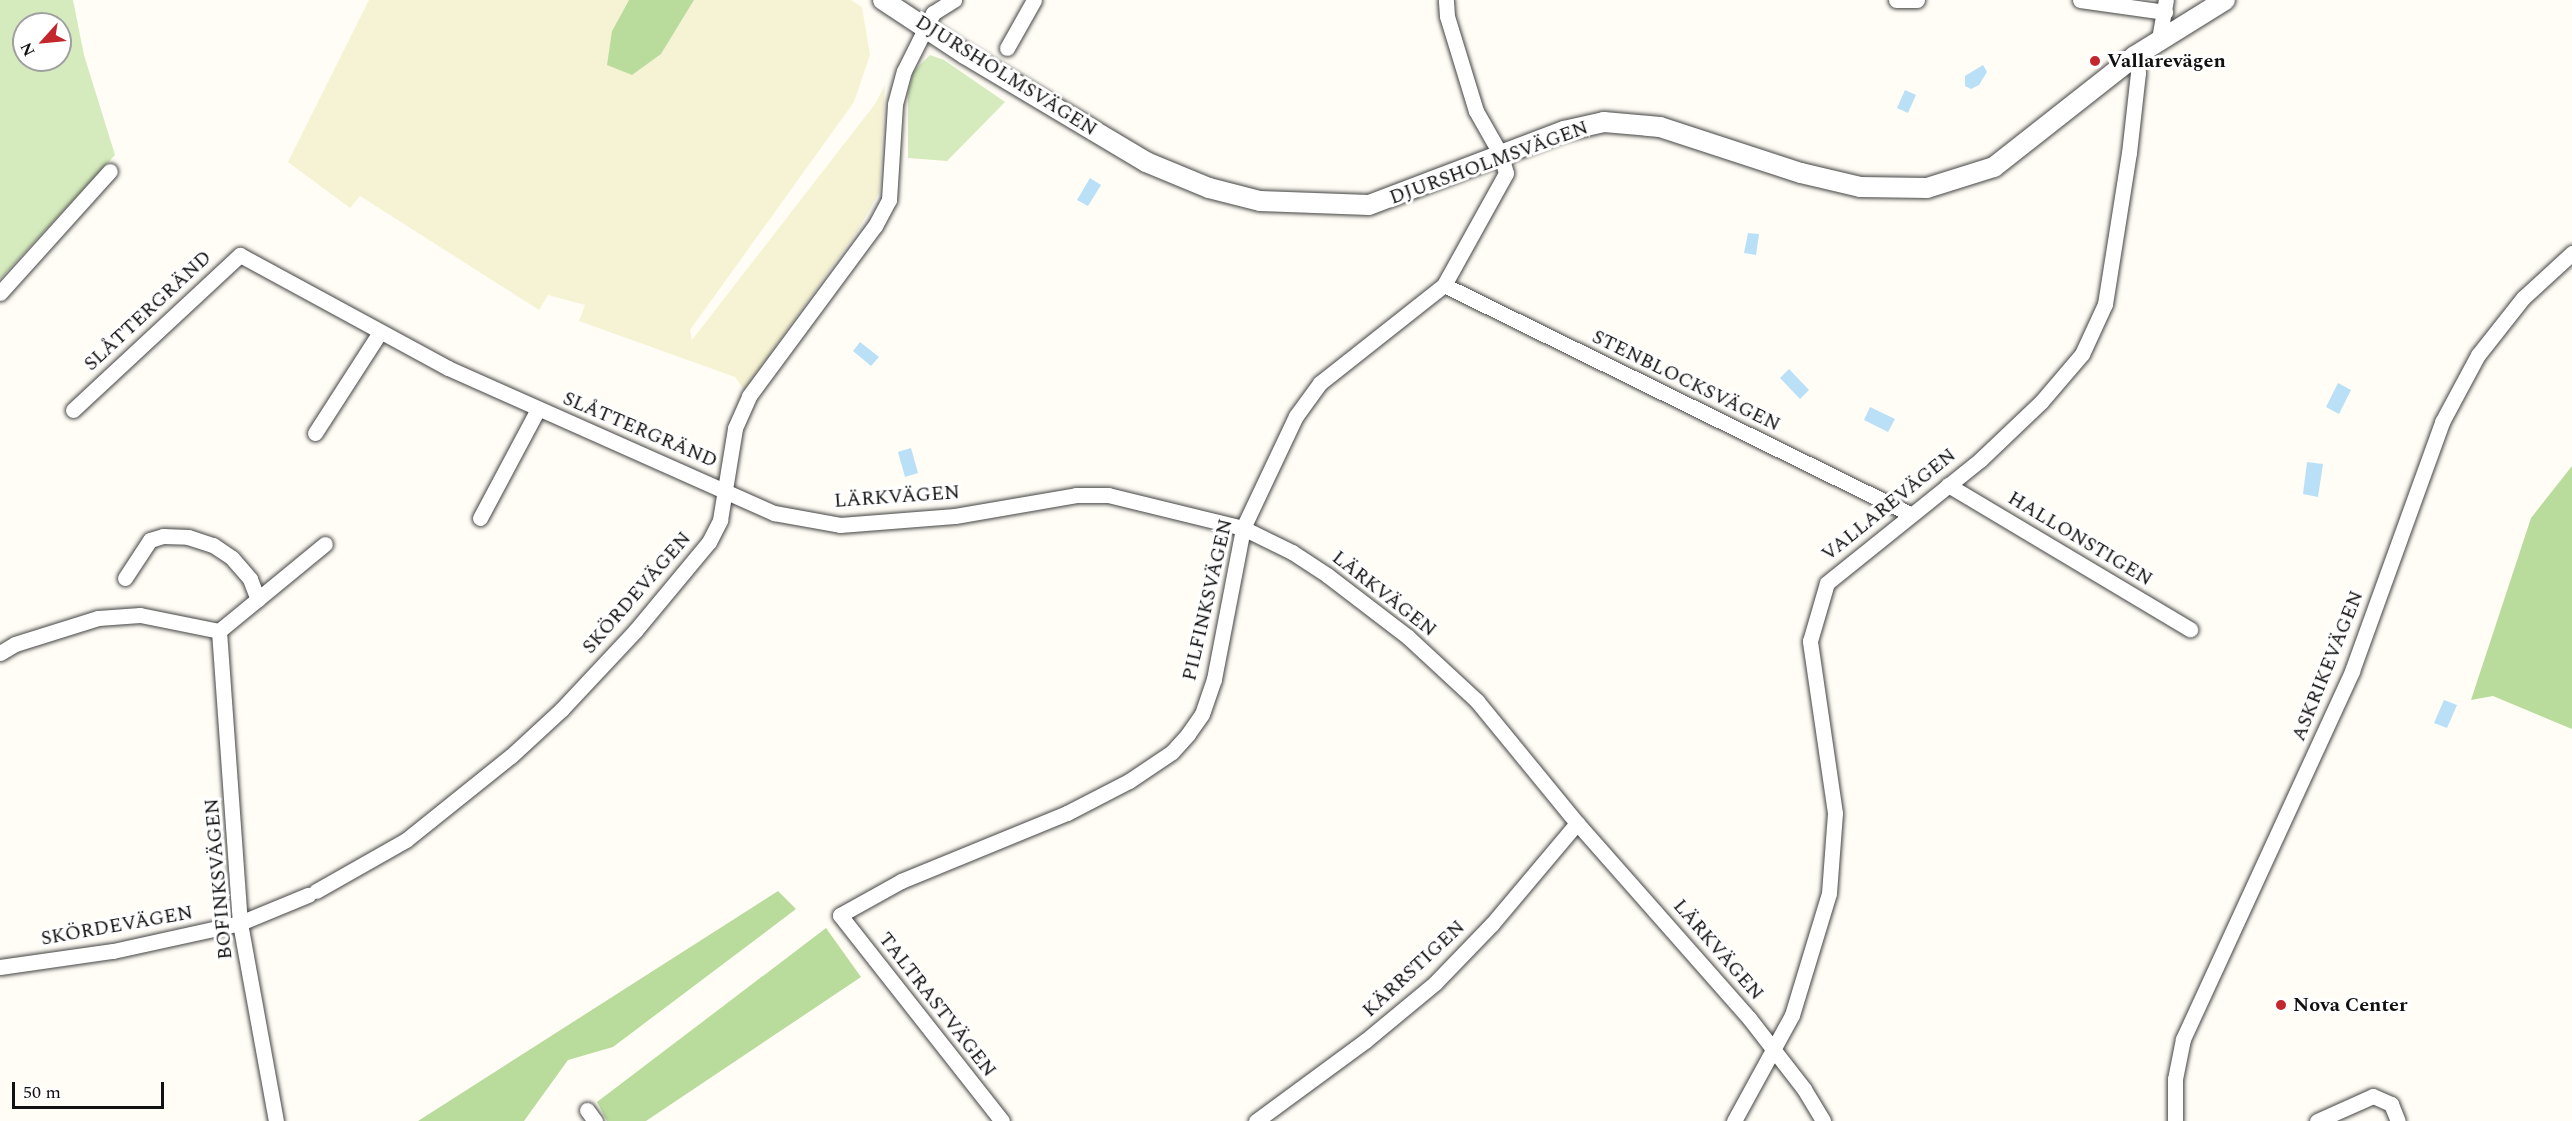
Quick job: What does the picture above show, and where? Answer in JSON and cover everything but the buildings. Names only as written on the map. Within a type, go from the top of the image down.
[{"type":"street","name":"DJURSHOLMSVÄGEN","points":[[884,0],[1146,162],[1209,188],[1260,201],[1369,205],[1564,131],[1604,122],[1630,122],[1860,187],[1926,188],[1994,167],[2135,56],[2225,0]]},
{"type":"street","name":"SKÖRDEVÄGEN","points":[[0,967],[113,951],[240,923],[312,893],[406,840],[511,756],[562,709],[665,598],[709,542],[720,520],[735,428],[749,396],[875,226],[889,200],[895,104],[904,71],[933,13],[954,0]]},
{"type":"street","points":[[1007,48],[1034,0]]},
{"type":"street","name":"PILFINKSVÄGEN","points":[[840,915],[901,880],[1068,813],[1129,781],[1172,752],[1202,714],[1214,679],[1243,528],[1279,447],[1320,383],[1444,285],[1498,192],[1506,173],[1501,155],[1476,111],[1447,16],[1446,0]]},
{"type":"street","points":[[1896,0],[1917,0]]},
{"type":"street","points":[[2080,0],[2166,6],[2159,39]]},
{"type":"street","name":"VALLAREVÄGEN","points":[[1734,1121],[1775,1050],[1806,977],[1829,893],[1835,813],[1810,641],[1827,583],[1948,485],[2041,402],[2082,354],[2105,304],[2129,153],[2138,73],[2135,56]]},
{"type":"street","points":[[0,293],[111,171]]},
{"type":"street","name":"ASKRIKEVÄGEN","points":[[2175,1121],[2175,1079],[2184,1039],[2352,671],[2442,422],[2478,355],[2523,297],[2572,253]]},
{"type":"street","name":"SLÅTTERGRÄND","points":[[73,410],[240,255],[380,332],[538,410],[724,490]]},
{"type":"street","name":"STENBLOCKSVÄGEN","points":[[1444,285],[1910,514]]},
{"type":"street","points":[[315,433],[380,332]]},
{"type":"street","name":"SLÅTTERGRÄND","points":[[480,518],[538,410]]},
{"type":"street","name":"HALLONSTIGEN","points":[[1948,485],[2190,628]]},
{"type":"street","name":"LÄRKVÄGEN","points":[[724,490],[774,513],[840,525],[955,516],[1076,495],[1108,495],[1243,528],[1292,552],[1327,574],[1439,664],[1496,722],[1577,823],[1775,1050],[1824,1121]]},
{"type":"street","points":[[125,578],[150,540],[163,536],[188,537],[213,545],[232,558],[250,579],[258,600]]},
{"type":"street","points":[[0,653],[15,644],[98,618],[140,615],[219,631],[325,544]]},
{"type":"street","name":"BOFINKSVÄGEN","points":[[219,631],[240,923],[276,1121]]},
{"type":"street","name":"KÄRRSTIGEN","points":[[1256,1121],[1365,1041],[1435,983],[1492,924],[1577,823]]},
{"type":"street","name":"TALTRASTVÄGEN","points":[[840,915],[1002,1121]]},
{"type":"street","points":[[2317,1121],[2373,1096],[2391,1104],[2398,1121]]},
{"type":"shaded area","points":[[369,0],[629,0],[612,31],[661,54],[694,0],[851,0],[862,7],[870,55],[854,102],[690,330],[692,340],[875,104],[885,85],[879,193],[858,230],[744,390],[735,377],[579,321],[585,305],[548,295],[539,310],[360,196],[350,208],[288,162]]},
{"type":"green space","points":[[0,0],[73,0],[84,55],[115,155],[0,279]]},
{"type":"green space","points":[[629,0],[694,0],[661,54],[632,75],[607,65],[612,31]]},
{"type":"green space","points":[[930,55],[944,60],[1005,102],[947,161],[908,158],[908,94],[913,72]]},
{"type":"green space","points":[[2572,466],[2572,729],[2493,696],[2471,700],[2531,518]]},
{"type":"green space","points":[[778,891],[796,909],[613,1047],[568,1060],[524,1121],[418,1121]]},
{"type":"green space","points":[[826,928],[861,977],[646,1121],[607,1121],[597,1102]]},
{"type":"water","points":[[1983,65],[1987,72],[1979,85],[1971,89],[1965,86],[1965,76]]},
{"type":"water","points":[[1905,90],[1916,95],[1908,113],[1897,108]]},
{"type":"water","points":[[1090,178],[1101,185],[1088,206],[1077,200]]},
{"type":"water","points":[[1748,233],[1759,234],[1756,255],[1744,253]]},
{"type":"water","points":[[860,342],[879,357],[871,366],[853,351]]},
{"type":"water","points":[[1789,369],[1809,390],[1800,399],[1780,378]]},
{"type":"water","points":[[2338,383],[2351,390],[2339,414],[2326,407]]},
{"type":"water","points":[[1870,407],[1895,419],[1888,432],[1864,420]]},
{"type":"water","points":[[911,448],[918,473],[905,477],[898,452]]},
{"type":"water","points":[[2307,462],[2323,464],[2318,497],[2303,494]]},
{"type":"water","points":[[2444,700],[2457,705],[2447,728],[2434,723]]},
{"type":"place","name":"Vallarevägen","points":[[2095,61]]},
{"type":"place","name":"Nova Center","points":[[2281,1005]]}]
